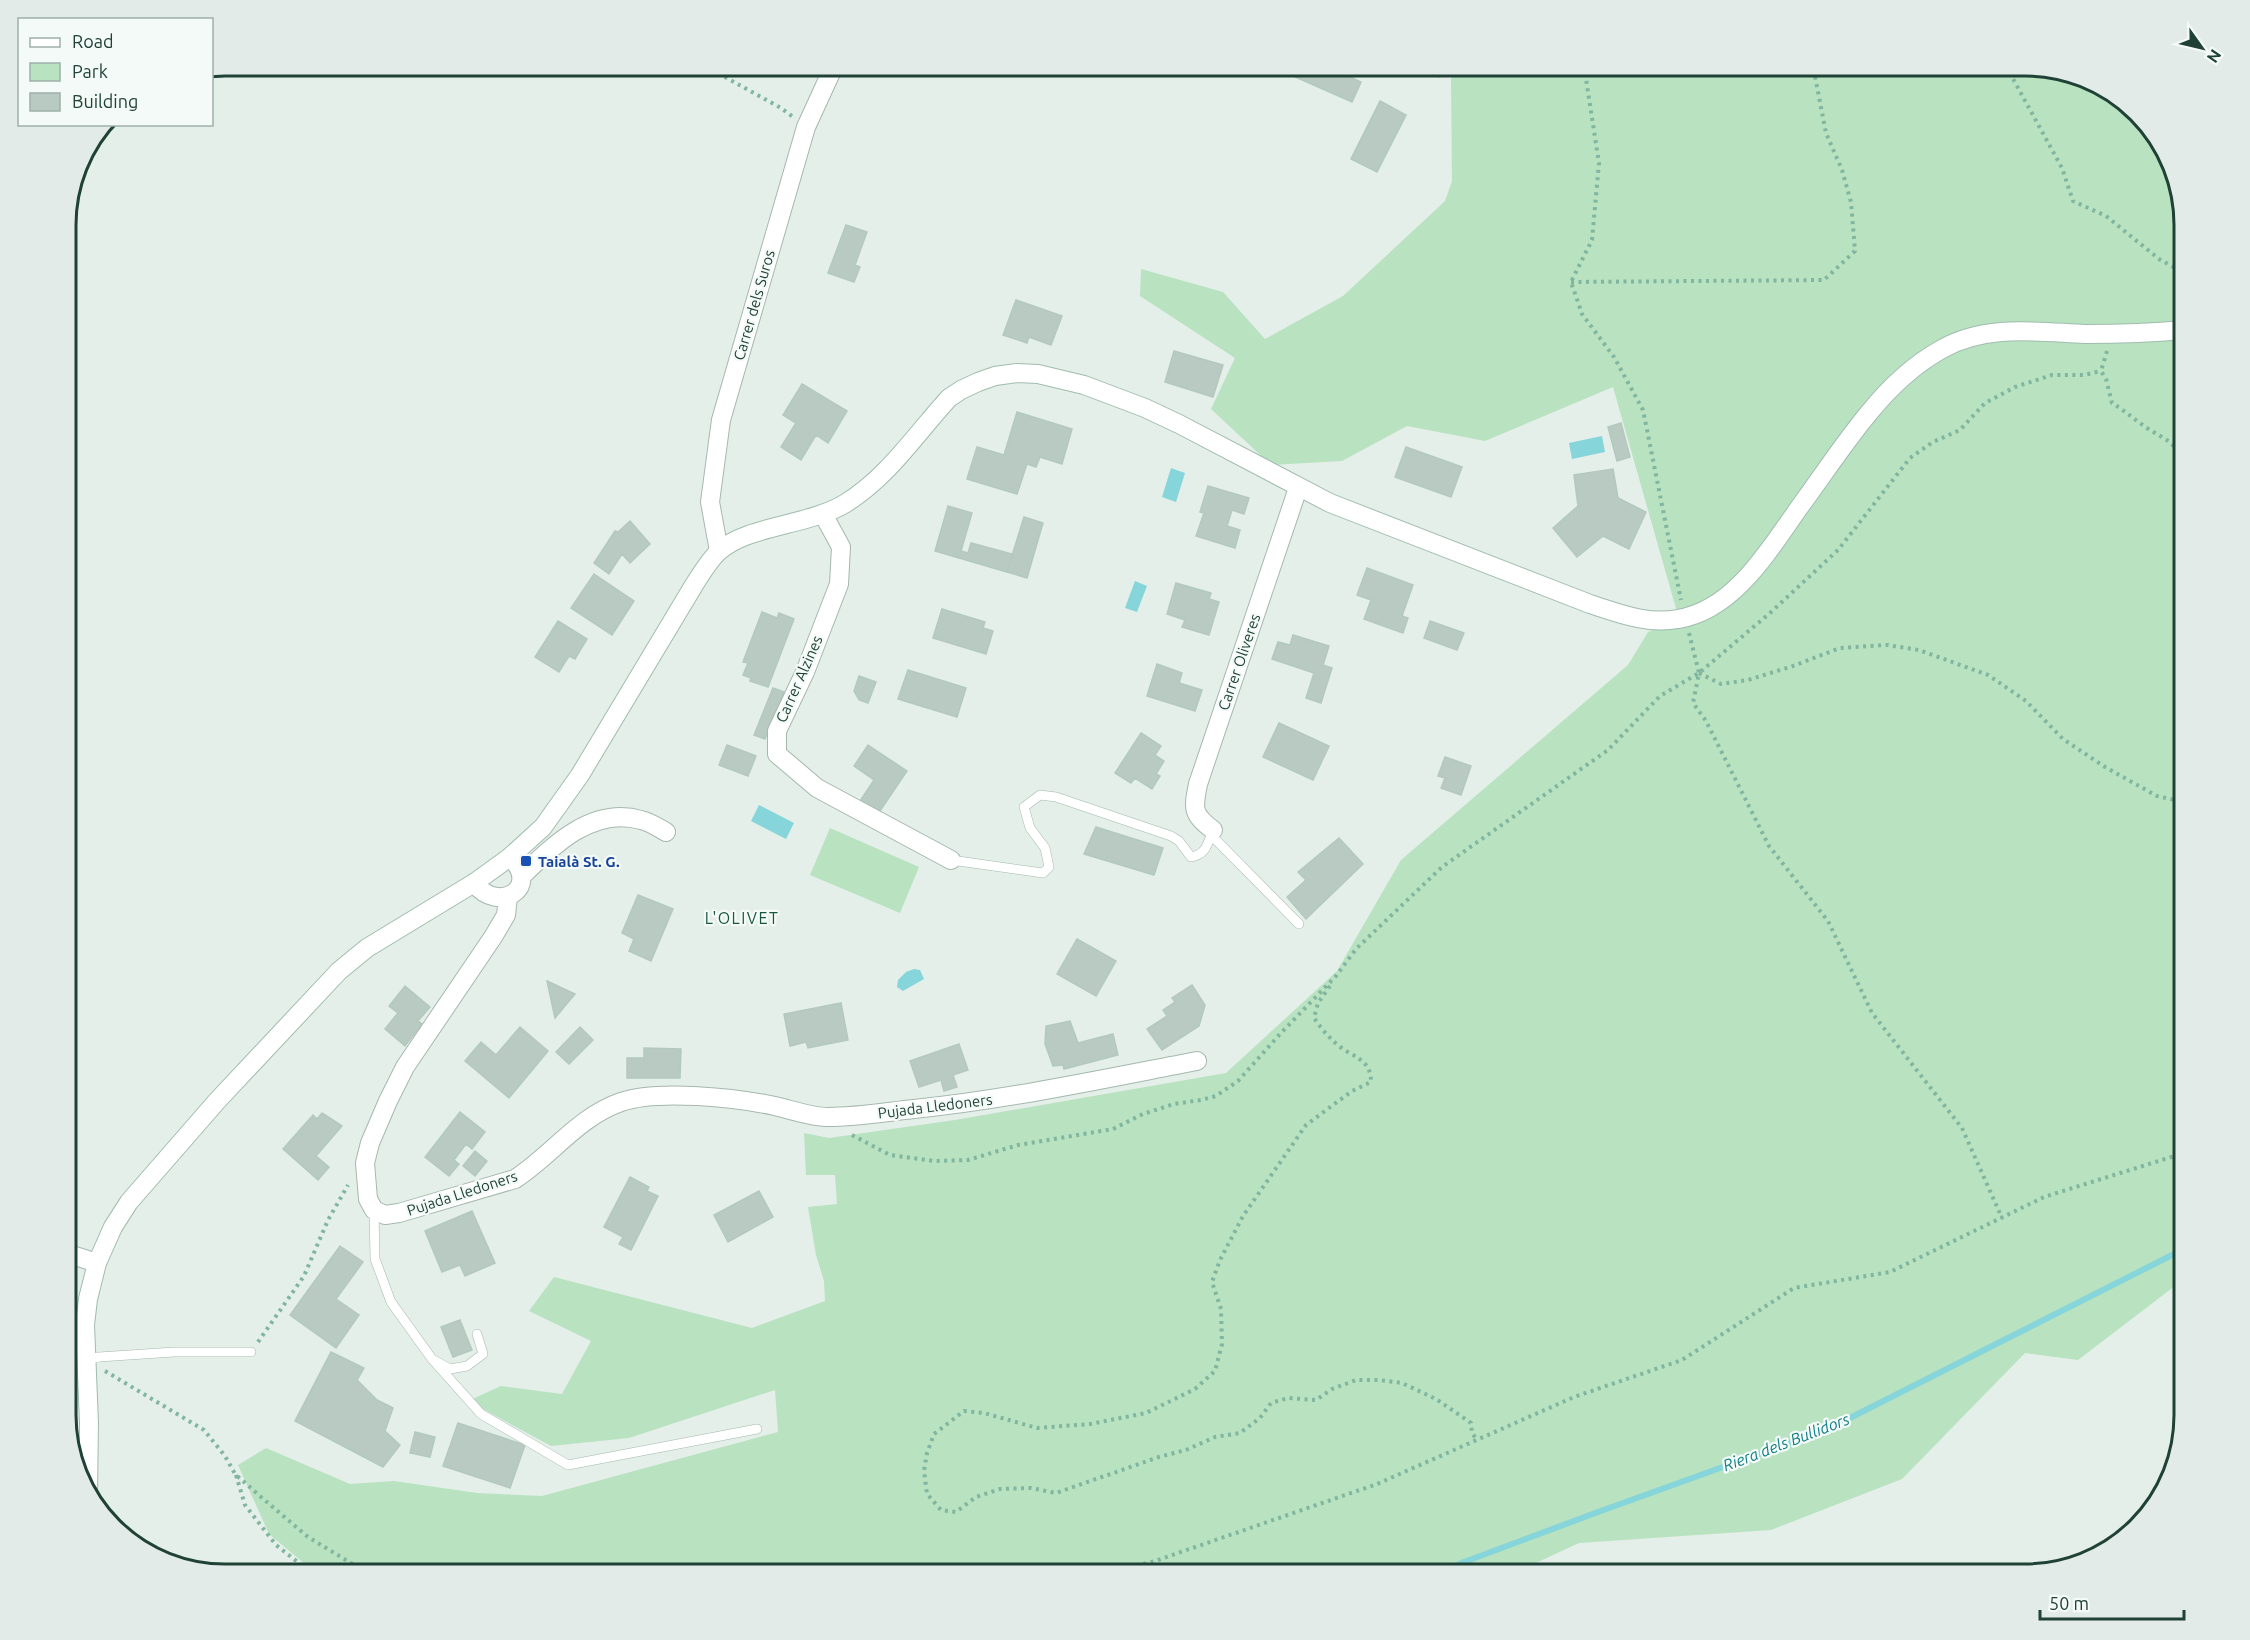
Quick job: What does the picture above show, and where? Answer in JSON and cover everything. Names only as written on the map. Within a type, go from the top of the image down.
[{"type":"street","name":"Carrer dels Suros","points":[[719,551],[710,502],[721,420],[806,127],[829,76]]},
{"type":"street","points":[[82,1453],[85,1325],[88,1299],[96,1263],[113,1227],[140,1187],[317,994],[367,948],[474,883],[510,857],[543,826],[564,800],[707,564],[719,551],[736,539],[823,514],[867,489],[949,398],[961,390],[995,376],[1017,373],[1038,374],[1076,383],[1144,408],[1330,503],[1590,604],[1628,616],[1668,621],[1685,618],[1715,604],[1736,587],[1768,551],[1868,414],[1891,388],[1928,357],[1945,347],[1987,334],[2026,331],[2110,333],[2174,330]]},
{"type":"street","name":"Carrer Oliveres","points":[[1213,830],[1198,818],[1194,810],[1198,784],[1298,488]]},
{"type":"street","name":"Carrer Alzines","points":[[823,514],[842,548],[839,584],[805,672],[777,731],[777,754],[817,788],[951,860]]},
{"type":"street","points":[[474,883],[485,894],[500,898],[508,897],[518,889],[522,876],[573,831],[599,820],[620,817],[642,820],[666,832]]},
{"type":"street","points":[[510,857],[518,865],[522,876]]},
{"type":"street","points":[[374,1210],[368,1199],[365,1163],[370,1143],[405,1067],[506,915],[508,897]]},
{"type":"street","name":"Pujada Lledoners","points":[[374,1210],[385,1215],[399,1213],[515,1179],[528,1171],[577,1126],[622,1101],[666,1096],[739,1099],[825,1117],[954,1105],[1197,1061]]},
{"type":"street","points":[[77,1257],[96,1263]]},
{"type":"lane","points":[[951,860],[1043,873],[1049,867],[1045,848],[1030,828],[1024,807],[1040,795],[1056,797],[1171,836],[1179,841],[1191,857],[1199,856],[1204,852],[1213,830]]},
{"type":"lane","points":[[1213,830],[1215,839],[1299,924]]},
{"type":"lane","points":[[374,1210],[375,1259],[392,1302],[432,1359],[481,1414],[568,1465],[757,1430]]},
{"type":"lane","points":[[432,1359],[450,1369],[467,1366],[483,1354],[477,1334]]},
{"type":"lane","points":[[86,1360],[99,1357],[174,1352],[251,1352]]},
{"type":"path","points":[[723,76],[781,108],[806,127]]},
{"type":"path","points":[[1586,76],[1599,163],[1592,240],[1571,282],[1582,314],[1614,357],[1643,410],[1685,618],[1699,673],[1694,703],[1706,721],[1769,846],[1827,921],[1872,1013],[1962,1128],[2002,1218]]},
{"type":"path","points":[[1571,282],[1824,280],[1855,251],[1851,202],[1842,170],[1826,133],[1815,76]]},
{"type":"path","points":[[2011,76],[2062,168],[2073,201],[2106,216],[2159,259],[2174,267]]},
{"type":"path","points":[[2110,333],[2101,370],[2106,379],[2112,403],[2148,429],[2169,440],[2174,446]]},
{"type":"path","points":[[1477,1440],[1472,1433],[1471,1423],[1436,1399],[1402,1383],[1356,1380],[1332,1389],[1316,1400],[1288,1398],[1271,1403],[1260,1418],[1240,1433],[1215,1437],[1186,1450],[1159,1457],[1056,1493],[1031,1488],[1000,1489],[976,1497],[957,1512],[940,1510],[927,1494],[924,1471],[934,1434],[964,1411],[984,1413],[1037,1428],[1090,1424],[1146,1413],[1195,1389],[1215,1371],[1222,1344],[1221,1309],[1212,1282],[1220,1260],[1243,1216],[1306,1125],[1352,1091],[1371,1082],[1371,1072],[1364,1062],[1339,1046],[1323,1031],[1314,1018],[1318,1003],[1356,949],[1442,867],[1608,750],[1660,696],[1699,673],[1770,613],[1838,550],[1910,458],[1933,442],[1960,430],[1985,403],[2015,387],[2052,375],[2084,375],[2101,370]]},
{"type":"path","points":[[1699,673],[1721,684],[1759,676],[1840,648],[1887,645],[1919,650],[1988,675],[2026,701],[2063,739],[2105,767],[2157,796],[2174,800]]},
{"type":"path","points":[[825,1117],[865,1143],[890,1155],[934,1161],[968,1160],[1018,1145],[1113,1129],[1163,1107],[1216,1096],[1238,1081],[1336,976]]},
{"type":"path","points":[[1143,1564],[1377,1484],[1574,1397],[1682,1360],[1794,1288],[1890,1272],[2044,1197],[2174,1156]]},
{"type":"path","points":[[251,1352],[304,1276],[328,1220],[348,1185],[365,1163]]},
{"type":"path","points":[[86,1360],[204,1430],[225,1456],[235,1474],[245,1505],[276,1545],[300,1564]]},
{"type":"path","points":[[235,1474],[308,1537],[353,1564]]},
{"type":"green space","points":[[1452,76],[2025,76],[2054,79],[2082,88],[2115,107],[2137,127],[2158,159],[2168,187],[2174,225],[2174,1287],[2078,1360],[2025,1353],[1902,1479],[1771,1530],[1579,1543],[1534,1564],[305,1564],[269,1534],[238,1465],[266,1448],[350,1484],[394,1481],[477,1493],[542,1496],[778,1432],[775,1390],[629,1438],[551,1446],[468,1401],[501,1386],[562,1394],[591,1341],[529,1311],[554,1277],[752,1328],[825,1301],[824,1281],[816,1255],[808,1207],[837,1204],[835,1175],[806,1175],[804,1133],[829,1138],[955,1120],[1226,1073],[1337,971],[1401,860],[1628,665],[1648,632],[1679,619],[1613,387],[1485,441],[1407,426],[1342,461],[1271,465],[1211,409],[1235,358],[1140,296],[1141,269],[1223,292],[1265,339],[1343,296],[1445,201],[1452,181]]},
{"type":"green space","points":[[830,828],[919,867],[900,913],[810,875]]},
{"type":"water","points":[[1602,436],[1605,452],[1572,459],[1569,443]]},
{"type":"water","points":[[1171,468],[1185,473],[1176,502],[1162,497]]},
{"type":"water","points":[[1135,581],[1147,586],[1137,612],[1125,608]]},
{"type":"water","points":[[759,805],[794,823],[786,839],[751,821]]},
{"type":"water","points":[[914,969],[920,970],[924,979],[903,991],[897,987],[898,980],[906,972]]},
{"type":"building","points":[[1293,76],[1348,76],[1361,82],[1352,102]]},
{"type":"building","points":[[1380,101],[1406,115],[1377,172],[1351,159]]},
{"type":"building","points":[[846,225],[867,232],[855,265],[860,267],[854,282],[828,273]]},
{"type":"building","points":[[1016,300],[1062,316],[1051,345],[1029,337],[1027,343],[1003,335]]},
{"type":"building","points":[[1174,351],[1223,365],[1213,397],[1165,382]]},
{"type":"building","points":[[802,384],[847,411],[828,443],[816,435],[801,460],[781,447],[796,423],[783,415]]},
{"type":"building","points":[[1017,412],[1072,429],[1062,464],[1040,457],[1036,467],[1027,464],[1017,494],[967,479],[977,447],[1004,455]]},
{"type":"building","points":[[1621,423],[1630,457],[1617,461],[1608,427]]},
{"type":"building","points":[[1406,447],[1462,467],[1451,497],[1395,477]]},
{"type":"building","points":[[1613,469],[1618,498],[1646,512],[1629,549],[1603,536],[1577,557],[1553,528],[1578,506],[1574,475]]},
{"type":"building","points":[[1208,486],[1249,498],[1244,514],[1232,510],[1227,526],[1240,530],[1235,548],[1196,536],[1204,513],[1200,512]]},
{"type":"building","points":[[948,506],[972,513],[961,551],[968,553],[971,543],[1012,554],[1007,572],[935,551]]},
{"type":"building","points":[[1024,517],[1043,523],[1027,578],[1007,572]]},
{"type":"building","points":[[630,521],[650,544],[630,563],[622,554],[609,574],[594,563],[615,531],[618,532]]},
{"type":"building","points":[[1367,568],[1413,585],[1402,616],[1408,618],[1403,633],[1364,619],[1371,600],[1357,595]]},
{"type":"building","points":[[594,574],[634,601],[612,635],[571,608]]},
{"type":"building","points":[[1176,583],[1211,593],[1209,599],[1219,602],[1209,635],[1182,627],[1185,620],[1167,614]]},
{"type":"building","points":[[942,609],[985,622],[983,628],[993,631],[986,654],[933,638]]},
{"type":"building","points":[[762,612],[777,618],[779,613],[794,619],[768,687],[750,681],[751,678],[743,675],[748,663],[743,662]]},
{"type":"building","points":[[558,621],[587,639],[575,659],[569,656],[559,672],[535,657]]},
{"type":"building","points":[[1430,621],[1464,633],[1457,650],[1424,638]]},
{"type":"building","points":[[1293,635],[1329,646],[1323,665],[1332,668],[1321,703],[1306,698],[1314,673],[1272,659],[1278,642],[1290,645]]},
{"type":"building","points":[[1157,664],[1182,673],[1179,683],[1202,690],[1195,711],[1147,696]]},
{"type":"building","points":[[908,670],[966,688],[957,717],[898,699]]},
{"type":"building","points":[[859,676],[876,682],[868,703],[859,700],[854,691]]},
{"type":"building","points":[[773,688],[784,692],[765,739],[754,735]]},
{"type":"building","points":[[1279,723],[1329,746],[1313,780],[1263,757]]},
{"type":"building","points":[[1141,733],[1161,746],[1155,755],[1164,761],[1156,774],[1160,776],[1152,789],[1135,778],[1131,783],[1115,773]]},
{"type":"building","points":[[727,745],[756,756],[748,776],[719,765]]},
{"type":"building","points":[[868,745],[907,771],[878,814],[860,801],[874,780],[854,766]]},
{"type":"building","points":[[1445,757],[1471,766],[1461,795],[1441,788],[1445,778],[1438,776]]},
{"type":"building","points":[[1096,827],[1163,848],[1154,875],[1084,854]]},
{"type":"building","points":[[1339,838],[1363,864],[1306,919],[1287,897],[1306,880],[1298,872]]},
{"type":"building","points":[[638,895],[673,909],[651,961],[629,951],[634,939],[622,933]]},
{"type":"building","points":[[1077,939],[1116,961],[1096,996],[1057,974]]},
{"type":"building","points":[[547,981],[575,994],[555,1018]]},
{"type":"building","points":[[1192,985],[1205,1005],[1199,1026],[1162,1050],[1147,1029],[1167,1016],[1163,1010],[1175,1002],[1172,998]]},
{"type":"building","points":[[405,986],[430,1007],[418,1021],[422,1024],[405,1046],[385,1029],[398,1013],[389,1006]]},
{"type":"building","points":[[841,1003],[848,1040],[808,1048],[806,1042],[790,1046],[784,1014]]},
{"type":"building","points":[[1070,1021],[1078,1043],[1113,1034],[1118,1055],[1064,1069],[1063,1065],[1053,1066],[1045,1044],[1046,1026]]},
{"type":"building","points":[[520,1027],[548,1051],[509,1098],[465,1061],[481,1042],[496,1055]]},
{"type":"building","points":[[580,1027],[593,1040],[569,1064],[556,1052]]},
{"type":"building","points":[[959,1044],[968,1070],[953,1075],[957,1087],[944,1091],[941,1080],[919,1087],[910,1061]]},
{"type":"building","points":[[644,1048],[681,1049],[680,1078],[627,1078],[627,1058],[644,1058]]},
{"type":"building","points":[[460,1112],[485,1132],[472,1149],[466,1144],[454,1160],[459,1164],[449,1176],[425,1157]]},
{"type":"building","points":[[322,1113],[342,1126],[316,1156],[329,1167],[318,1180],[283,1149],[313,1115],[317,1119]]},
{"type":"building","points":[[475,1151],[487,1161],[475,1176],[463,1166]]},
{"type":"building","points":[[630,1177],[649,1187],[647,1191],[658,1196],[631,1250],[619,1244],[623,1237],[604,1227]]},
{"type":"building","points":[[759,1191],[773,1217],[728,1242],[714,1215]]},
{"type":"building","points":[[472,1211],[495,1263],[465,1276],[460,1265],[442,1272],[425,1231]]},
{"type":"building","points":[[340,1246],[363,1262],[336,1299],[359,1315],[336,1348],[290,1315]]},
{"type":"building","points":[[460,1320],[472,1350],[453,1357],[441,1327]]},
{"type":"building","points":[[331,1352],[364,1368],[357,1380],[377,1400],[393,1408],[385,1431],[400,1445],[383,1467],[295,1421]]},
{"type":"building","points":[[458,1423],[525,1445],[510,1488],[443,1466]]},
{"type":"building","points":[[415,1432],[435,1437],[430,1457],[410,1453]]},
{"type":"waterway","name":"Riera dels Bullidors","points":[[1460,1564],[1828,1429],[2174,1254]]},
{"type":"place","name":"Taialà St. G.","points":[[526,861]]},
{"type":"district","name":"L'OLIVET","points":[[742,918]]}]
